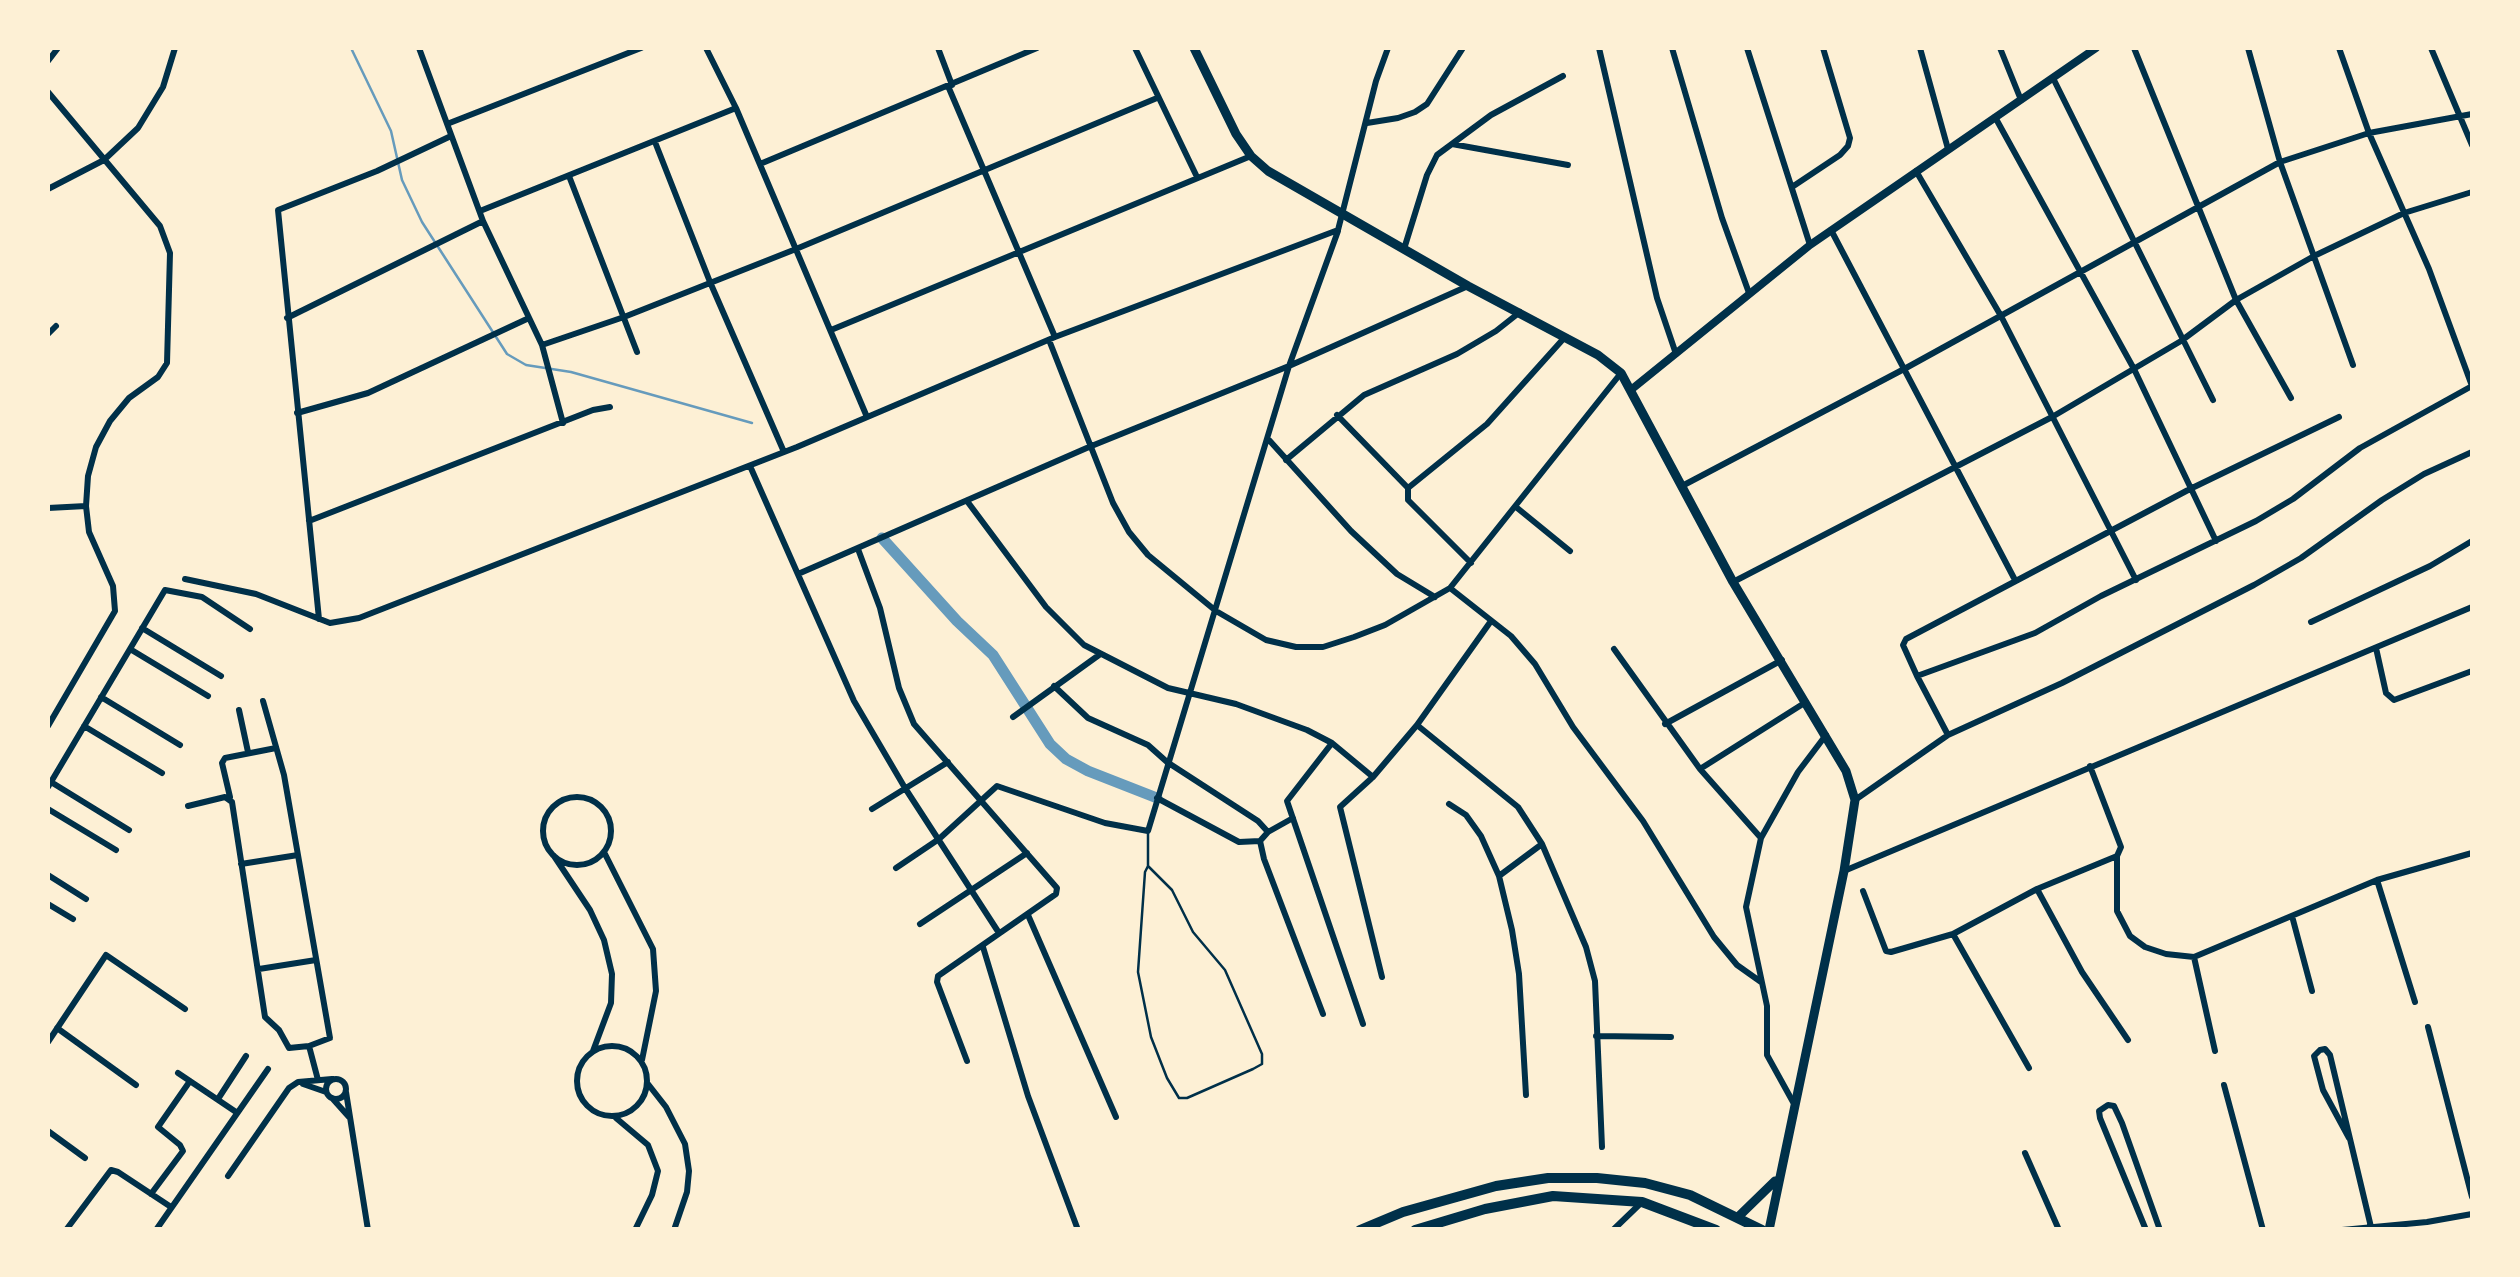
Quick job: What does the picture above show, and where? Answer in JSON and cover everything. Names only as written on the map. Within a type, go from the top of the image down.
[{"type":"highway","points":[[1360,1230],[1458,1195],[1548,1178],[1645,1183],[1690,1196],[1766,1230]]},
{"type":"highway","points":[[1416,1230],[1518,1201],[1552,1196],[1642,1202],[1716,1230]]},
{"type":"main road","points":[[1194,48],[1223,111],[1251,156],[1288,184],[1565,337],[1621,373],[1733,582],[1846,771],[1855,800],[1844,870],[1766,1230]]},
{"type":"main road","points":[[1738,1218],[1777,1179]]},
{"type":"street","points":[[48,61],[58,48]]},
{"type":"street","points":[[48,189],[104,160],[127,140],[164,87],[174,48]]},
{"type":"street","points":[[420,48],[483,222],[542,345],[563,423]]},
{"type":"street","points":[[447,124],[641,48]]},
{"type":"street","points":[[706,48],[736,108],[867,417]]},
{"type":"street","points":[[938,48],[983,169],[1021,253],[1090,446],[1128,532],[1148,555],[1216,611],[1266,640],[1296,647],[1323,647],[1385,625],[1450,588],[1621,373]]},
{"type":"street","points":[[760,164],[1037,48]]},
{"type":"street","points":[[1135,48],[1197,177]]},
{"type":"street","points":[[896,868],[939,839],[990,790],[1001,787],[1105,823],[1148,831],[1290,366],[1344,216],[1388,48]]},
{"type":"street","points":[[1367,123],[1398,118],[1427,104],[1463,48]]},
{"type":"street","points":[[1599,48],[1658,298],[1676,354]]},
{"type":"street","points":[[1672,48],[1722,218],[1749,293]]},
{"type":"street","points":[[1747,48],[1810,245]]},
{"type":"street","points":[[1792,187],[1840,155],[1850,138],[1823,48]]},
{"type":"street","points":[[1920,48],[1948,149]]},
{"type":"street","points":[[2000,48],[2021,100]]},
{"type":"street","points":[[1632,389],[1810,245],[2096,48]]},
{"type":"street","points":[[2134,48],[2236,300],[2291,398]]},
{"type":"street","points":[[2248,48],[2280,162],[2353,365]]},
{"type":"street","points":[[1917,676],[2008,645],[2216,541],[2293,498],[2388,431],[2472,388],[2454,330],[2369,133],[2339,48]]},
{"type":"street","points":[[2431,48],[2472,145]]},
{"type":"street","points":[[1404,250],[1436,155],[1522,96],[1563,76]]},
{"type":"street","points":[[2053,78],[2213,400]]},
{"type":"street","points":[[48,92],[160,226],[167,240],[169,354],[162,373],[129,398],[102,434],[91,462],[86,506],[92,544],[115,592],[115,611],[48,726]]},
{"type":"street","points":[[542,345],[624,317],[796,248],[1157,98]]},
{"type":"street","points":[[480,211],[736,108]]},
{"type":"street","points":[[1682,486],[2280,162],[2369,133],[2472,114]]},
{"type":"street","points":[[1995,117],[2134,369],[2216,541]]},
{"type":"street","points":[[319,621],[278,210],[450,136]]},
{"type":"street","points":[[655,142],[710,282],[784,452]]},
{"type":"street","points":[[1451,144],[1568,165]]},
{"type":"street","points":[[831,330],[1251,156]]},
{"type":"street","points":[[1916,171],[2000,316],[2136,580]]},
{"type":"street","points":[[569,176],[636,352]]},
{"type":"street","points":[[1733,582],[2052,417],[2181,341],[2236,300],[2314,256],[2404,213],[2472,192]]},
{"type":"street","points":[[287,318],[483,222]]},
{"type":"street","points":[[185,579],[256,594],[330,624],[359,618],[750,466],[1052,338],[1338,230]]},
{"type":"street","points":[[1832,230],[2015,580]]},
{"type":"street","points":[[798,574],[1090,446],[1290,366],[1468,286]]},
{"type":"street","points":[[1286,460],[1364,396],[1470,346],[1520,312]]},
{"type":"street","points":[[297,413],[368,393],[529,318]]},
{"type":"street","points":[[48,334],[56,326]]},
{"type":"street","points":[[1408,488],[1488,424],[1565,337]]},
{"type":"street","points":[[309,522],[610,407]]},
{"type":"street","points":[[1337,415],[1408,488],[1408,500],[1470,563]]},
{"type":"street","points":[[1948,736],[1917,676],[1904,645],[1906,639],[2190,490],[2339,417]]},
{"type":"street","points":[[1268,439],[1351,531],[1385,563],[1435,597]]},
{"type":"street","points":[[1855,800],[1948,736],[2062,683],[2254,584],[2300,558],[2424,474],[2472,452]]},
{"type":"street","points":[[750,466],[854,700],[905,788],[999,933]]},
{"type":"street","points":[[967,500],[1064,629],[1099,654],[1142,678],[1236,704],[1307,730],[1332,742],[1373,777]]},
{"type":"street","points":[[48,508],[86,506]]},
{"type":"street","points":[[1516,507],[1570,551]]},
{"type":"street","points":[[2311,622],[2430,566],[2472,541]]},
{"type":"street","points":[[858,548],[880,608],[906,708],[925,739],[1057,888],[1056,894],[1028,915],[938,976],[967,1061]]},
{"type":"street","points":[[129,830],[49,784],[142,628],[170,588],[202,597],[250,629]]},
{"type":"street","points":[[1450,588],[1512,636],[1535,664],[1573,727],[1643,821],[1714,936],[1736,965],[1761,982]]},
{"type":"street","points":[[1844,870],[2472,607]]},
{"type":"street","points":[[1382,977],[1339,810],[1417,725],[1491,621]]},
{"type":"street","points":[[142,628],[221,676]]},
{"type":"street","points":[[2376,648],[2386,693],[2394,700],[2472,670]]},
{"type":"street","points":[[130,649],[208,696]]},
{"type":"street","points":[[1614,649],[1700,769],[1762,838]]},
{"type":"street","points":[[1013,717],[1099,654]]},
{"type":"street","points":[[1665,724],[1782,660]]},
{"type":"street","points":[[1054,686],[1088,718],[1148,745],[1167,762],[1258,821],[1268,832]]},
{"type":"street","points":[[101,697],[180,745]]},
{"type":"street","points":[[263,701],[276,748],[298,855],[330,1038],[289,1048],[279,1030],[268,1022],[222,763],[230,754],[276,748]]},
{"type":"street","points":[[1700,769],[1806,702]]},
{"type":"street","points":[[239,710],[248,752]]},
{"type":"street","points":[[1417,725],[1518,807],[1542,844],[1591,960],[1595,980],[1602,1146]]},
{"type":"street","points":[[84,726],[162,773]]},
{"type":"street","points":[[1794,1102],[1767,1055],[1766,1006],[1746,907],[1762,838],[1798,772],[1826,734]]},
{"type":"street","points":[[1332,742],[1287,802],[1363,1024]]},
{"type":"street","points":[[872,809],[948,762]]},
{"type":"street","points":[[2090,766],[2122,848],[2117,856],[2117,911],[2130,936],[2145,947],[2166,954],[2194,956],[2376,880],[2472,852]]},
{"type":"street","points":[[188,806],[230,798]]},
{"type":"street","points":[[554,856],[585,864],[604,852],[612,831],[604,810],[585,798],[571,798],[547,816],[544,837],[554,856],[590,910],[604,940],[612,974],[611,1003],[592,1052],[579,1068],[576,1088],[594,1113],[615,1117],[648,1145],[658,1171],[652,1195],[635,1230]]},
{"type":"street","points":[[1158,798],[1239,842],[1260,841],[1294,818]]},
{"type":"street","points":[[1449,804],[1466,815],[1481,836],[1499,876],[1519,974],[1526,1095]]},
{"type":"street","points":[[48,808],[116,850]]},
{"type":"street","points":[[1260,841],[1323,1014]]},
{"type":"street","points":[[1499,876],[1542,844]]},
{"type":"street","points":[[604,852],[653,949],[656,991],[641,1061],[648,1084],[686,1144],[686,1192],[674,1230]]},
{"type":"street","points":[[920,924],[1027,853]]},
{"type":"street","points":[[241,864],[298,855]]},
{"type":"street","points":[[1862,891],[1886,951],[1909,949],[1953,934],[2037,889],[2117,856]]},
{"type":"street","points":[[48,875],[86,899]]},
{"type":"street","points":[[2376,880],[2414,1002]]},
{"type":"street","points":[[2037,889],[2082,972],[2128,1040]]},
{"type":"street","points":[[48,904],[74,919]]},
{"type":"street","points":[[1028,915],[1116,1117]]},
{"type":"street","points":[[2292,916],[2312,991]]},
{"type":"street","points":[[1953,934],[2029,1068]]},
{"type":"street","points":[[982,947],[1028,1096],[1078,1230]]},
{"type":"street","points":[[48,1042],[106,955],[185,1008]]},
{"type":"street","points":[[2194,956],[2215,1051]]},
{"type":"street","points":[[258,969],[316,960]]},
{"type":"street","points":[[57,1028],[136,1086]]},
{"type":"street","points":[[2428,1028],[2472,1197]]},
{"type":"street","points":[[1596,1036],[1671,1037]]},
{"type":"street","points":[[309,1046],[318,1080]]},
{"type":"street","points":[[592,1052],[602,1047],[622,1047],[641,1061]]},
{"type":"street","points":[[2348,1138],[2323,1090],[2314,1056],[2320,1050],[2325,1049],[2330,1056],[2371,1227]]},
{"type":"street","points":[[218,1099],[246,1056]]},
{"type":"street","points":[[156,1230],[268,1068]]},
{"type":"street","points":[[178,1072],[236,1112]]},
{"type":"street","points":[[332,1079],[326,1084],[329,1095],[350,1118]]},
{"type":"street","points":[[151,1194],[183,1151],[158,1127],[190,1081]]},
{"type":"street","points":[[228,1176],[289,1088],[298,1082],[343,1081],[368,1230]]},
{"type":"street","points":[[298,1082],[329,1095],[342,1097],[346,1092]]},
{"type":"street","points":[[615,1117],[636,1108],[648,1084]]},
{"type":"street","points":[[2224,1085],[2262,1230]]},
{"type":"street","points":[[2146,1230],[2100,1118],[2099,1111],[2108,1104],[2114,1106],[2122,1123],[2160,1230]]},
{"type":"street","points":[[48,1131],[86,1158]]},
{"type":"street","points":[[2024,1154],[2060,1230]]},
{"type":"street","points":[[66,1230],[111,1170],[171,1207]]},
{"type":"street","points":[[1613,1230],[1642,1202]]},
{"type":"street","points":[[2342,1230],[2472,1214]]},
{"type":"lane","points":[[1148,831],[1138,972],[1151,1037],[1167,1078],[1179,1098],[1187,1098],[1253,1070],[1262,1064],[1262,1054],[1225,970],[1193,932],[1172,890],[1148,866]]},
{"type":"waterway","points":[[351,48],[391,131],[402,180],[422,222],[507,354],[526,365],[571,372],[752,423]]},
{"type":"waterway","points":[[882,538],[993,655],[1050,744],[1088,771],[1157,798]]}]
